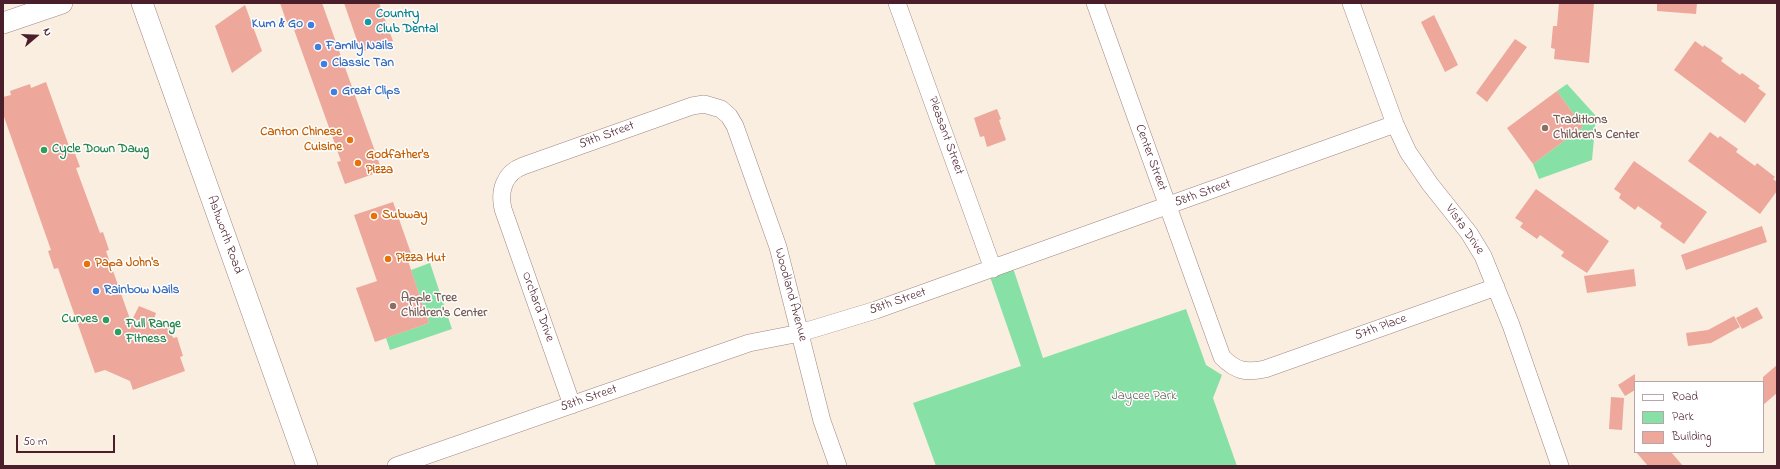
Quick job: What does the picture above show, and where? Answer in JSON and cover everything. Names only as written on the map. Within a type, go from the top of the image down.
[{"type":"main road","points":[[3,23],[62,3]]},
{"type":"main road","name":"Ashworth Road","points":[[142,3],[307,466]]},
{"type":"street","name":"Pleasant Street","points":[[897,3],[993,269]]},
{"type":"street","name":"Center Street","points":[[1095,3],[1222,357],[1230,365],[1240,370],[1252,372],[1265,369]]},
{"type":"street","name":"Vista Drive","points":[[1351,3],[1395,124],[1408,152],[1430,184],[1469,233],[1483,256],[1511,325],[1559,466]]},
{"type":"street","name":"59th Street","points":[[503,209],[501,194],[506,180],[519,168],[538,161],[692,106],[704,104],[721,109],[729,116],[735,126]]},
{"type":"street","name":"58th Street","points":[[396,466],[750,343],[800,333],[876,310],[1395,124]]},
{"type":"street","name":"Woodland Avenue","points":[[735,126],[778,247],[822,421],[838,466]]},
{"type":"street","name":"Orchard Drive","points":[[503,209],[572,405]]},
{"type":"street","name":"57th Place","points":[[1265,369],[1496,287]]},
{"type":"green space","points":[[1567,84],[1596,116],[1592,160],[1539,179],[1533,164],[1583,127],[1557,91]]},
{"type":"green space","name":"Jaycee Park","points":[[1011,262],[1043,358],[1186,309],[1206,365],[1222,375],[1213,398],[1237,466],[936,466],[913,403],[1021,366],[988,271]]},
{"type":"green space","points":[[430,263],[452,329],[390,350],[386,338],[429,323],[411,270]]},
{"type":"building","points":[[280,3],[322,3],[382,171],[345,184],[337,162],[341,161],[292,24],[288,26]]},
{"type":"building","name":"Country Club Dental","points":[[344,3],[379,3],[393,41],[361,52]]},
{"type":"building","points":[[1559,3],[1594,3],[1589,63],[1554,59],[1555,49],[1551,48],[1553,26],[1557,26]]},
{"type":"building","points":[[1657,3],[1697,3],[1696,14],[1657,11]]},
{"type":"building","points":[[245,5],[262,51],[232,73],[215,26]]},
{"type":"building","points":[[1434,15],[1458,65],[1445,72],[1421,22]]},
{"type":"building","points":[[1515,39],[1527,47],[1487,102],[1476,93]]},
{"type":"building","points":[[1695,41],[1703,47],[1704,45],[1723,58],[1721,61],[1740,75],[1742,73],[1760,86],[1758,88],[1766,94],[1745,123],[1674,70]]},
{"type":"building","points":[[46,82],[70,149],[73,148],[80,167],[76,168],[100,233],[103,232],[109,250],[106,251],[131,322],[139,306],[156,313],[151,328],[168,323],[173,338],[177,337],[183,356],[180,357],[185,371],[133,390],[130,381],[105,370],[95,373],[58,268],[54,269],[48,251],[51,250],[3,114],[3,97],[11,95],[10,91],[30,84],[31,88]]},
{"type":"building","name":"Traditions Children's Center","points":[[1557,91],[1583,127],[1533,164],[1507,128]]},
{"type":"building","points":[[997,109],[1006,140],[987,147],[984,136],[980,137],[974,118]]},
{"type":"building","points":[[1710,132],[1718,138],[1720,136],[1738,149],[1736,152],[1755,166],[1757,163],[1775,177],[1773,179],[1777,182],[1777,191],[1760,214],[1688,161]]},
{"type":"building","points":[[1634,161],[1707,212],[1684,244],[1660,227],[1662,223],[1638,206],[1635,210],[1619,198],[1621,194],[1614,189]]},
{"type":"building","points":[[1536,189],[1609,241],[1587,273],[1561,256],[1564,252],[1540,235],[1537,239],[1520,227],[1523,223],[1515,218]]},
{"type":"building","points":[[393,202],[413,259],[408,261],[429,323],[375,342],[356,288],[377,281],[354,215]]},
{"type":"building","points":[[1762,226],[1767,242],[1686,270],[1681,255]]},
{"type":"building","points":[[1634,269],[1636,286],[1587,293],[1584,276]]},
{"type":"building","points":[[1757,307],[1763,318],[1742,329],[1736,318]]},
{"type":"building","points":[[1734,316],[1740,327],[1711,343],[1688,346],[1686,333],[1708,330]]},
{"type":"building","points":[[1777,365],[1777,393],[1764,404],[1764,381],[1763,377]]},
{"type":"building","points":[[1635,374],[1634,391],[1625,396],[1618,385]]},
{"type":"building","points":[[1611,397],[1624,398],[1622,430],[1609,429]]},
{"type":"building","points":[[1637,453],[1672,453],[1683,466],[1648,466]]},
{"type":"place","name":"Country Club Dental","points":[[368,22]]},
{"type":"place","name":"Kum & Go","points":[[311,25]]},
{"type":"place","name":"Family Nails","points":[[318,47]]},
{"type":"place","name":"Classic Tan","points":[[324,64]]},
{"type":"place","name":"Great Clips","points":[[334,92]]},
{"type":"place","name":"Traditions Children's Center","points":[[1545,128]]},
{"type":"place","name":"Canton Chinese Cuisine","points":[[350,140]]},
{"type":"place","name":"Cycle Down Dawg","points":[[44,150]]},
{"type":"place","name":"Godfather's Pizza","points":[[358,163]]},
{"type":"place","name":"Subway","points":[[374,216]]},
{"type":"place","name":"Pizza Hut","points":[[388,259]]},
{"type":"place","name":"Papa John's","points":[[87,264]]},
{"type":"place","name":"Rainbow Nails","points":[[96,291]]},
{"type":"place","name":"Apple Tree Children's Center","points":[[393,306]]},
{"type":"place","name":"Curves","points":[[106,320]]},
{"type":"place","name":"Full Range Fitness","points":[[118,332]]}]
